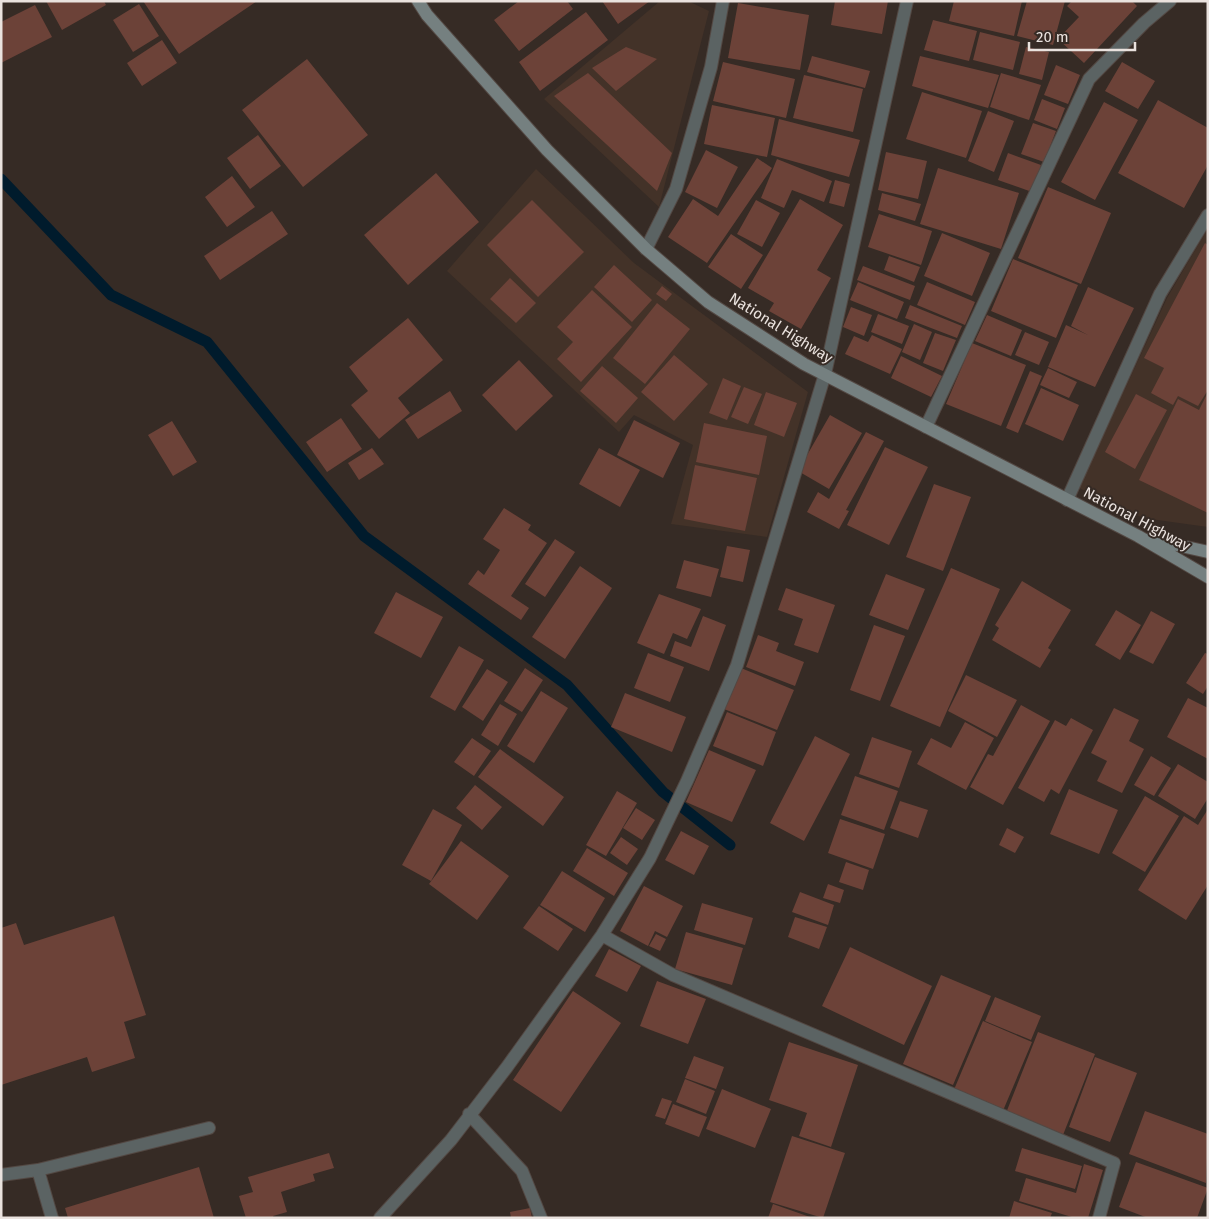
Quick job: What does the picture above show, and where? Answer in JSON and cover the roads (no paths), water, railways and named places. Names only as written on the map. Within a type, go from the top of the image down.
[{"type":"main road","name":"National Highway","points":[[418,1],[427,15],[547,150],[646,249],[708,302],[825,374],[1138,536],[1208,577]]},
{"type":"main road","points":[[1138,536],[1208,552]]},
{"type":"street","points":[[646,249],[676,189],[711,67],[723,1]]},
{"type":"street","points":[[380,1218],[451,1140],[469,1114],[507,1067],[602,935],[650,858],[687,781],[737,664],[825,374],[907,1]]},
{"type":"street","points":[[926,427],[1089,79],[1170,1]]},
{"type":"street","points":[[1067,500],[1160,294],[1208,215]]},
{"type":"street","points":[[602,935],[673,975],[1114,1163],[1099,1218]]},
{"type":"street","points":[[469,1114],[522,1171],[542,1218]]},
{"type":"street","points":[[1,1175],[38,1170],[209,1128]]},
{"type":"street","points":[[38,1170],[52,1218]]},
{"type":"waterway","points":[[1,179],[111,295],[207,342],[364,536],[567,685],[663,792],[730,845]]}]
